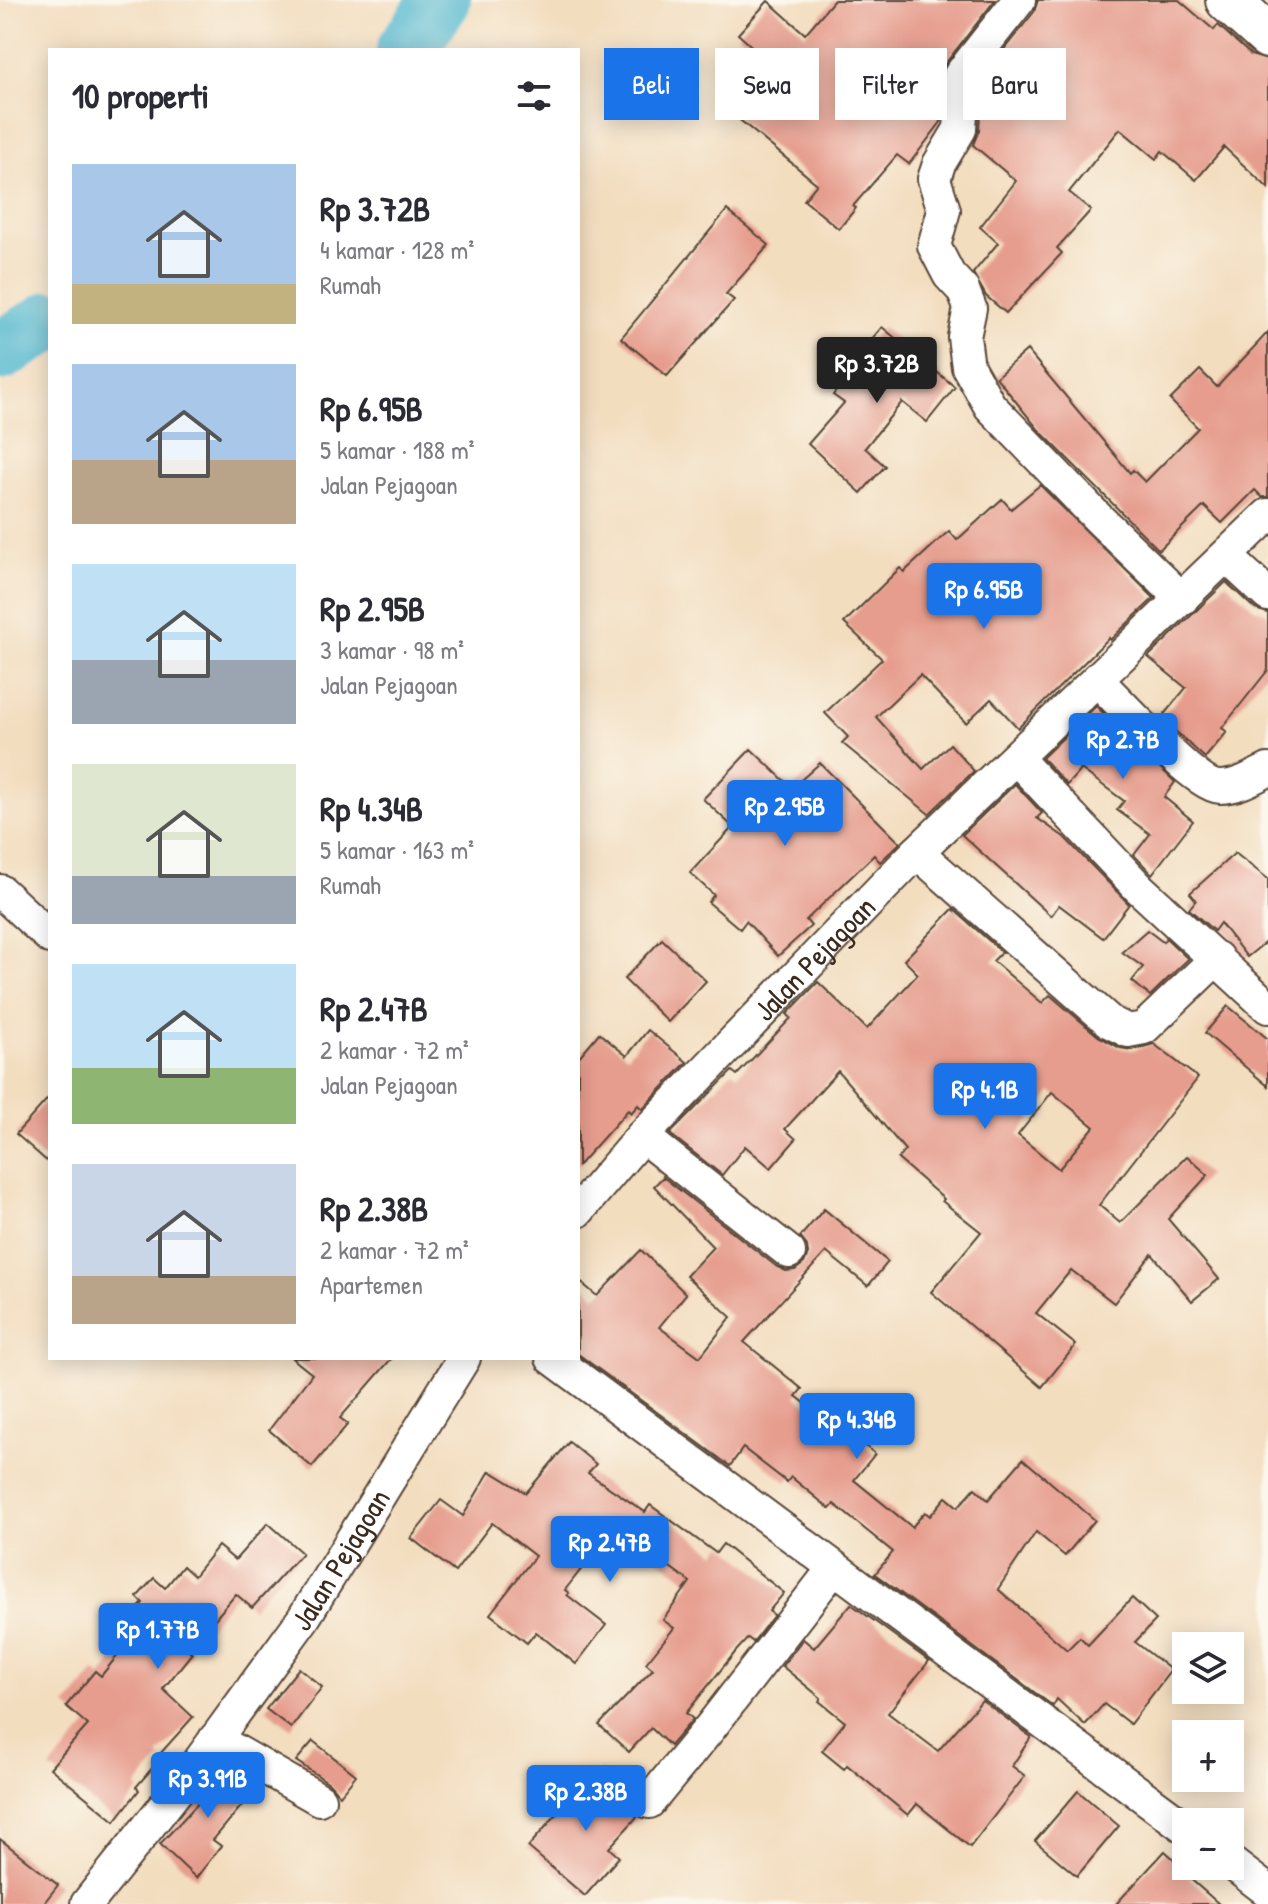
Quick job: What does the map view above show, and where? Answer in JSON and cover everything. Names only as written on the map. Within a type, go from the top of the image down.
[{"type":"street","points":[[1019,0],[960,75],[957,102],[961,113],[960,129],[939,164],[934,179],[944,210],[934,246],[949,275],[963,290],[970,308],[964,337],[968,367],[990,406],[1098,518],[1182,599]]},
{"type":"street","points":[[1228,0],[1268,36]]},
{"type":"street","name":"Jalan Pejagoan","points":[[580,1209],[642,1136],[917,852],[1268,515]]},
{"type":"street","points":[[1226,556],[1268,595]]},
{"type":"street","points":[[1097,680],[1169,752],[1203,780],[1218,787],[1240,783],[1268,770]]},
{"type":"street","points":[[1016,758],[1139,888],[1268,1007]]},
{"type":"street","points":[[917,852],[1110,1022],[1128,1031],[1144,1028],[1217,958]]},
{"type":"street","points":[[0,891],[48,935]]},
{"type":"street","points":[[642,1136],[789,1252]]},
{"type":"street","name":"Jalan Pejagoan","points":[[87,1904],[303,1619],[463,1360]]},
{"type":"street","points":[[555,1360],[1172,1818]]},
{"type":"street","points":[[649,1802],[834,1568]]},
{"type":"street","points":[[215,1739],[319,1799]]},
{"type":"street","points":[[1244,1877],[1260,1894]]},
{"type":"building","points":[[834,0],[995,0],[947,61],[947,48],[835,48],[835,120],[941,122],[909,164],[897,155],[853,206],[856,208],[839,229],[804,200],[817,184],[740,120],[819,120],[819,48],[754,48],[738,34],[768,1],[805,34]]},
{"type":"building","points":[[1038,0],[1179,0],[1214,30],[1218,25],[1251,55],[1268,60],[1268,188],[1224,147],[1196,180],[1162,151],[1156,159],[1120,129],[1069,192],[1091,210],[1057,248],[1062,253],[1006,313],[986,296],[973,273],[998,243],[980,227],[1016,181],[973,145],[980,120],[1066,120],[1066,48],[1005,48],[1034,12]]},
{"type":"building","points":[[727,210],[769,245],[726,294],[734,300],[667,376],[621,338]]},
{"type":"building","points":[[882,327],[955,387],[927,422],[902,402],[865,448],[885,466],[861,493],[808,444],[844,403],[833,395],[857,364],[853,361]]},
{"type":"building","points":[[1268,332],[1268,497],[1262,497],[1255,490],[1222,523],[1204,506],[1159,550],[1038,429],[996,377],[1027,350],[1130,473],[1133,470],[1145,482],[1198,428],[1170,400],[1200,370],[1217,387]]},
{"type":"building","points":[[1040,485],[1154,598],[1018,728],[991,699],[966,723],[920,675],[876,717],[923,769],[950,744],[974,771],[929,814],[842,743],[848,737],[825,713],[882,659],[844,623],[900,568],[904,572],[949,531],[957,540],[1002,499],[1011,509]]},
{"type":"building","points":[[1226,582],[1255,609],[1268,613],[1268,670],[1222,728],[1227,732],[1205,758],[1161,718],[1186,688],[1148,657]]},
{"type":"building","points":[[1096,706],[1175,782],[1164,797],[1193,821],[1152,874],[1134,855],[1150,834],[1117,810],[1124,801],[1081,769],[1067,785],[1042,758]]},
{"type":"building","points":[[751,749],[792,788],[820,763],[900,843],[880,862],[874,855],[806,920],[811,926],[778,956],[746,921],[740,929],[708,902],[714,895],[690,873],[733,827],[703,799]]},
{"type":"building","points":[[1015,784],[1042,813],[1037,818],[1064,837],[1129,904],[1103,938],[1059,905],[1051,916],[962,835]]},
{"type":"building","points":[[1235,853],[1268,879],[1268,940],[1247,957],[1220,923],[1214,931],[1189,909],[1196,900],[1190,893]]},
{"type":"building","points":[[953,909],[1002,952],[993,961],[1042,1003],[1050,995],[1098,1036],[1120,1048],[1132,1050],[1154,1044],[1198,1078],[1099,1205],[1120,1223],[1187,1156],[1208,1175],[1168,1219],[1219,1279],[1192,1301],[1152,1254],[1114,1303],[1071,1270],[1036,1313],[1076,1345],[1042,1387],[931,1292],[981,1232],[942,1201],[944,1199],[898,1159],[905,1150],[838,1071],[785,1129],[796,1139],[771,1168],[745,1146],[722,1175],[670,1134],[732,1071],[737,1075],[791,1018],[787,1014],[818,982],[867,1029],[918,974],[904,960]],"holes":[[[1052,1092],[1094,1127],[1059,1169],[1018,1135]]]},
{"type":"building","points":[[1147,930],[1163,942],[1166,938],[1188,959],[1150,996],[1132,981],[1143,967],[1122,952]]},
{"type":"building","points":[[662,939],[706,981],[668,1022],[624,979]]},
{"type":"building","points":[[1228,1006],[1268,1039],[1268,1086],[1205,1033]]},
{"type":"building","points":[[648,1030],[687,1062],[642,1109],[638,1105],[631,1113],[628,1110],[580,1164],[580,1056],[599,1033],[627,1056]]},
{"type":"building","points":[[48,1098],[48,1162],[16,1134]]},
{"type":"building","points":[[663,1177],[786,1271],[795,1270],[804,1263],[807,1246],[800,1237],[824,1209],[888,1262],[868,1286],[826,1252],[744,1342],[802,1389],[796,1396],[844,1434],[847,1430],[875,1454],[854,1480],[912,1527],[925,1512],[930,1516],[946,1497],[958,1507],[975,1488],[988,1500],[1023,1459],[1095,1520],[1065,1556],[1036,1532],[998,1589],[1067,1650],[1080,1637],[1088,1645],[1132,1598],[1156,1620],[1135,1642],[1171,1670],[1130,1724],[1104,1704],[1085,1725],[1057,1699],[1053,1706],[875,1574],[893,1552],[834,1504],[830,1509],[791,1477],[787,1482],[743,1448],[730,1466],[580,1355],[580,1282],[597,1296],[641,1250],[686,1294],[659,1327],[700,1357],[731,1317],[686,1276],[713,1247],[654,1186]]},
{"type":"building","points":[[294,1360],[390,1360],[340,1418],[348,1424],[312,1467],[269,1430],[312,1374]]},
{"type":"building","points":[[569,1442],[596,1464],[588,1473],[645,1512],[650,1505],[716,1553],[723,1544],[784,1593],[769,1611],[774,1615],[753,1642],[748,1638],[686,1713],[693,1719],[670,1746],[651,1728],[629,1752],[599,1725],[653,1669],[646,1663],[674,1628],[663,1620],[690,1582],[615,1526],[565,1590],[569,1593],[567,1595],[606,1625],[576,1664],[536,1632],[527,1643],[490,1614],[535,1556],[492,1523],[455,1572],[411,1538],[441,1500],[463,1516],[490,1471],[526,1493]]},
{"type":"building","points":[[268,1523],[302,1553],[252,1608],[236,1594],[189,1650],[192,1653],[163,1689],[193,1717],[158,1756],[161,1758],[136,1787],[139,1790],[115,1821],[50,1768],[88,1725],[66,1706],[95,1671],[101,1676],[135,1634],[124,1625],[143,1603],[137,1597],[154,1578],[165,1588],[183,1566],[194,1576],[218,1546],[235,1560]]},
{"type":"building","points":[[851,1604],[929,1661],[888,1713],[938,1751],[982,1700],[1031,1737],[1012,1766],[1025,1776],[970,1847],[917,1804],[908,1815],[847,1765],[844,1769],[822,1751],[845,1722],[782,1666],[803,1639],[814,1648]]},
{"type":"building","points":[[299,1668],[322,1687],[291,1728],[266,1709]]},
{"type":"building","points":[[313,1741],[356,1775],[340,1795],[329,1783],[296,1761]]},
{"type":"building","points":[[221,1764],[258,1786],[213,1840],[221,1846],[196,1878],[160,1844],[202,1799],[197,1795]]},
{"type":"building","points":[[601,1770],[631,1797],[631,1808],[637,1817],[609,1848],[619,1857],[585,1896],[528,1847]]},
{"type":"building","points":[[1078,1791],[1119,1826],[1077,1876],[1035,1841]]},
{"type":"building","points":[[0,1839],[58,1885],[43,1904],[0,1904]]},
{"type":"building","points":[[1165,1851],[1172,1857],[1172,1880],[1192,1880],[1219,1904],[1116,1904]]},
{"type":"waterway","points":[[407,48],[441,0]]},
{"type":"waterway","points":[[0,351],[48,322]]}]
